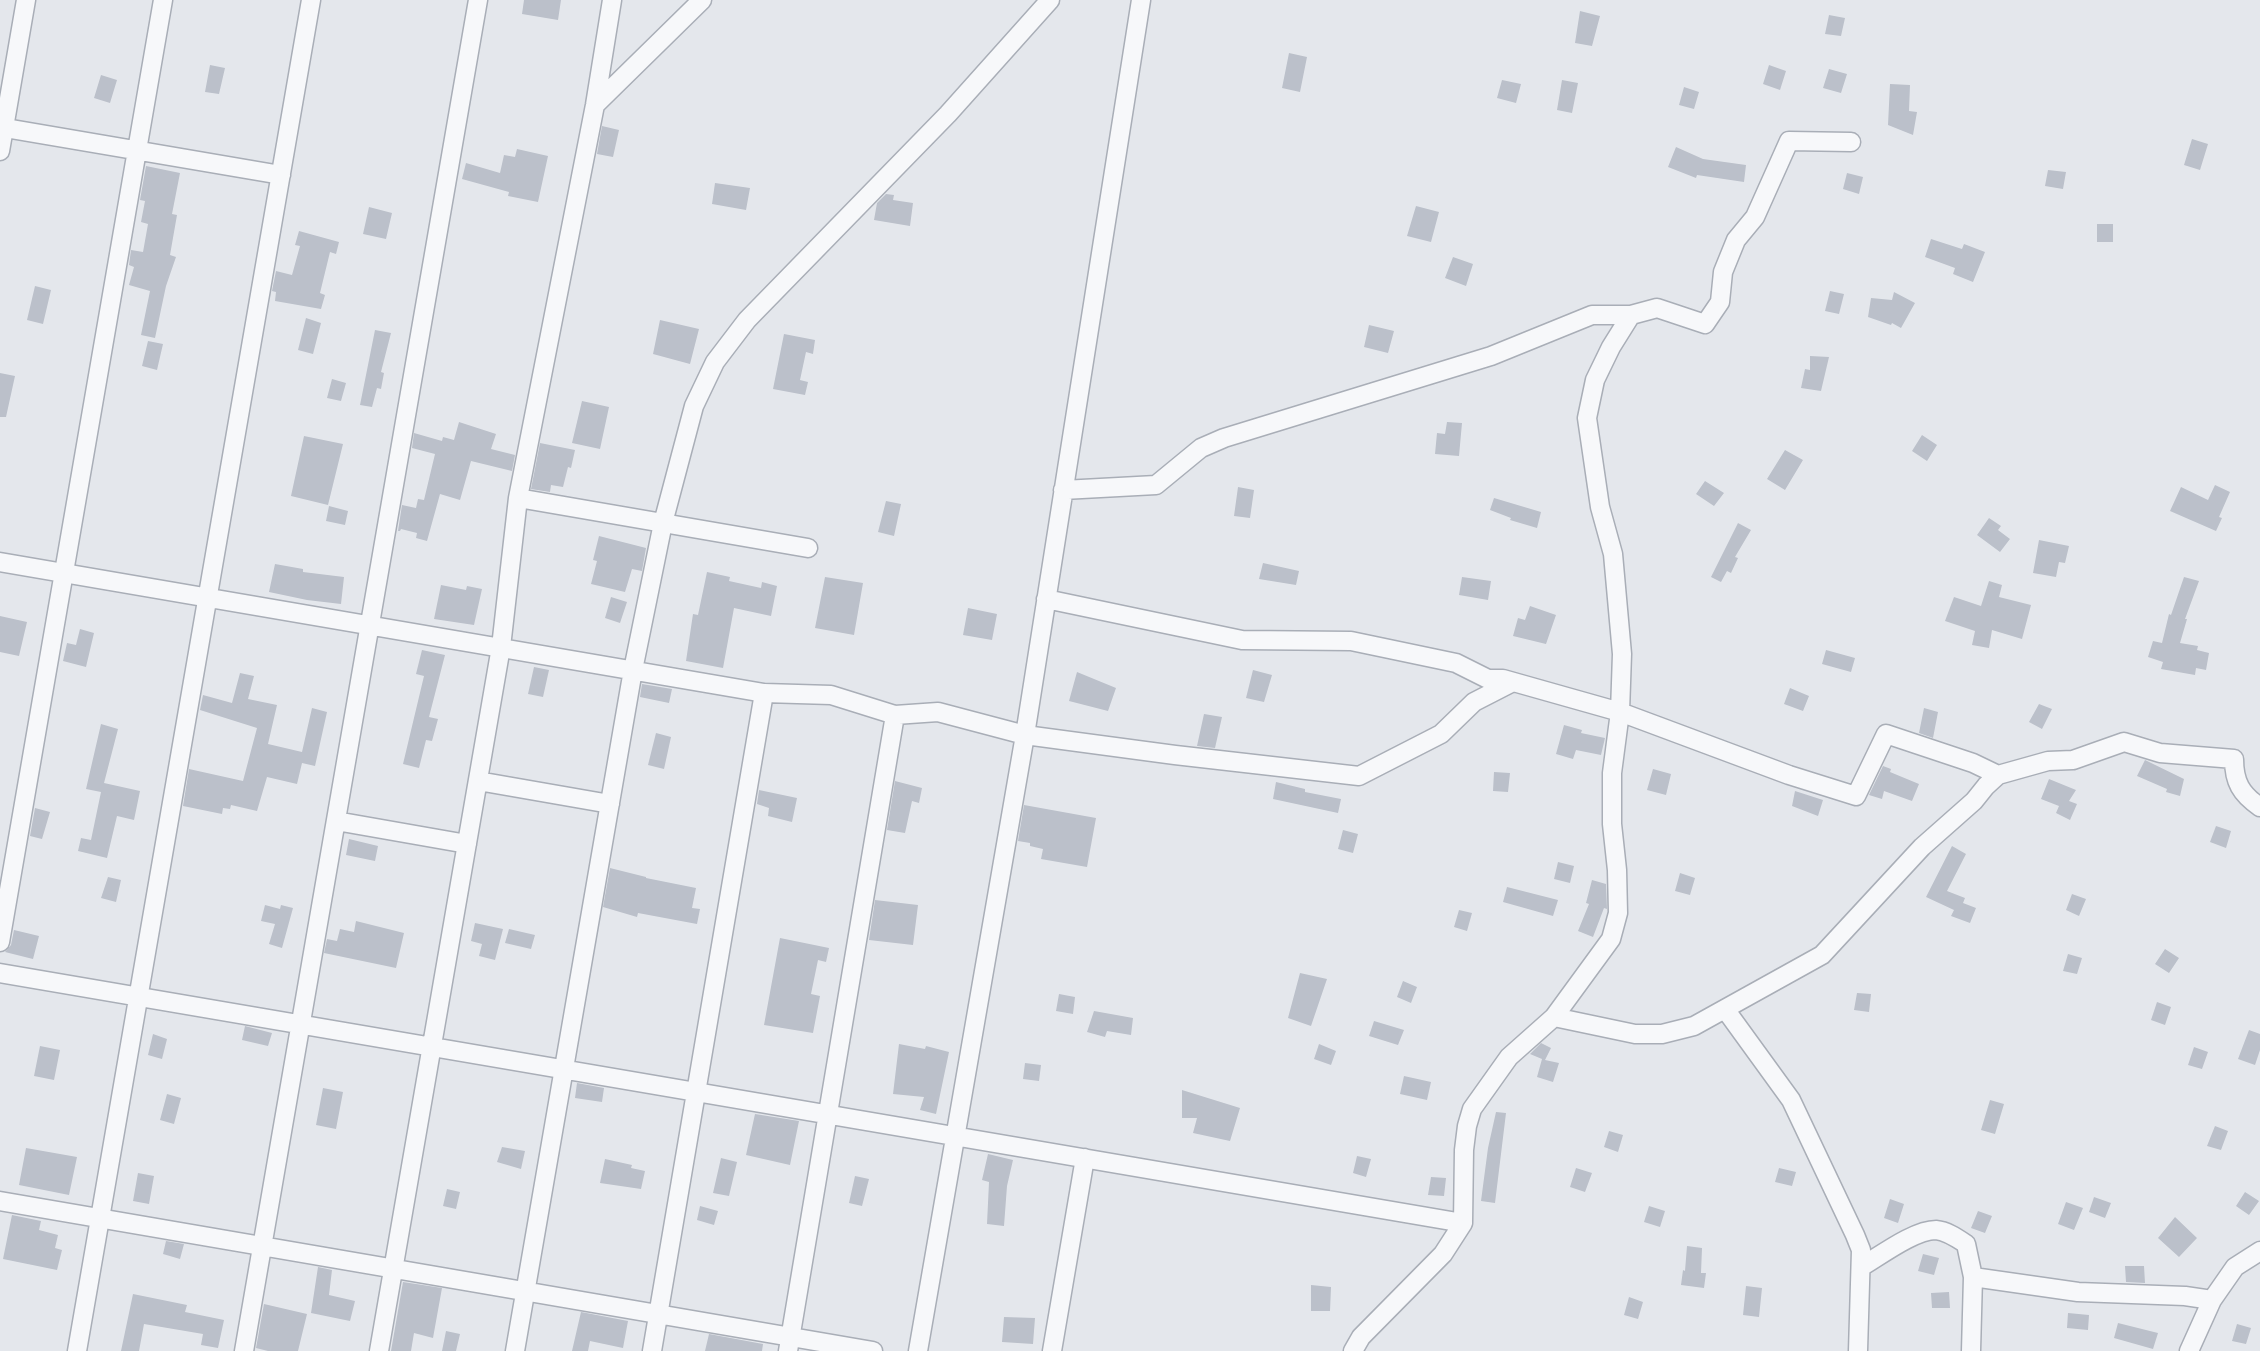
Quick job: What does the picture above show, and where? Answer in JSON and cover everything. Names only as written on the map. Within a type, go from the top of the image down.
[{"type":"street","points":[[0,152],[2,127],[26,0]]},
{"type":"street","points":[[0,942],[163,0]]},
{"type":"street","points":[[77,1351],[311,0]]},
{"type":"street","points":[[244,1351],[478,0]]},
{"type":"street","points":[[379,1351],[501,648],[518,498],[595,106],[612,0]]},
{"type":"street","points":[[595,106],[702,0]]},
{"type":"street","points":[[515,1351],[633,670],[663,523],[694,406],[715,362],[747,320],[948,114],[1050,0]]},
{"type":"street","points":[[918,1351],[1025,735],[1141,0]]},
{"type":"street","points":[[2,127],[281,175]]},
{"type":"street","points":[[1063,490],[1156,485],[1201,447],[1224,438],[1490,356],[1592,315],[1631,315],[1657,308],[1705,324],[1720,302],[1723,272],[1736,240],[1755,217],[1789,141],[1851,142]]},
{"type":"street","points":[[1353,1351],[1361,1337],[1443,1254],[1463,1223],[1464,1150],[1472,1109],[1509,1057],[1554,1017],[1611,939],[1618,913],[1612,824],[1612,773],[1620,712],[1622,654],[1613,554],[1600,507],[1587,418],[1595,380],[1611,346],[1631,315]]},
{"type":"street","points":[[518,498],[808,548]]},
{"type":"street","points":[[0,562],[764,693],[831,695],[895,715],[938,712],[1025,735],[1359,776],[1441,734],[1474,702],[1513,681]]},
{"type":"street","points":[[1046,599],[1242,640],[1351,641],[1456,663],[1489,679],[1513,681],[1620,712],[1789,775],[1856,796],[1886,734],[1973,763],[1997,775]]},
{"type":"street","points":[[652,1351],[764,693]]},
{"type":"street","points":[[789,1344],[895,715]]},
{"type":"street","points":[[1554,1017],[1635,1034],[1662,1034],[1694,1026],[1822,955],[1922,847],[1974,802],[1997,775],[2048,761],[2073,761],[2124,742],[2160,753],[2234,759],[2238,786],[2248,799],[2260,807]]},
{"type":"street","points":[[478,781],[610,804]]},
{"type":"street","points":[[336,821],[467,844]]},
{"type":"street","points":[[0,973],[1463,1223]]},
{"type":"street","points":[[1725,1009],[1791,1101],[1861,1250],[1858,1351]]},
{"type":"street","points":[[1052,1351],[1085,1158]]},
{"type":"street","points":[[0,1201],[658,1314],[789,1344],[873,1351]]},
{"type":"street","points":[[1861,1267],[1922,1232],[1938,1230],[1955,1236],[1966,1244],[1973,1277],[1971,1351]]},
{"type":"street","points":[[2189,1351],[2212,1300],[2235,1267],[2260,1251]]},
{"type":"street","points":[[1973,1277],[2078,1292],[2185,1296],[2212,1300]]},
{"type":"building","points":[[524,0],[561,0],[558,20],[522,14]]},
{"type":"building","points":[[1580,11],[1600,16],[1592,46],[1575,43]]},
{"type":"building","points":[[1829,15],[1845,18],[1841,36],[1825,34]]},
{"type":"building","points":[[1289,53],[1307,57],[1300,92],[1282,88]]},
{"type":"building","points":[[210,65],[225,68],[219,94],[205,92]]},
{"type":"building","points":[[1769,65],[1786,71],[1780,90],[1763,84]]},
{"type":"building","points":[[1829,69],[1847,74],[1841,93],[1823,88]]},
{"type":"building","points":[[101,75],[117,80],[110,103],[94,98]]},
{"type":"building","points":[[1502,80],[1521,84],[1516,103],[1497,98]]},
{"type":"building","points":[[1562,80],[1578,83],[1572,113],[1557,110]]},
{"type":"building","points":[[1890,84],[1910,85],[1909,111],[1917,112],[1913,135],[1888,125]]},
{"type":"building","points":[[1684,87],[1699,92],[1694,109],[1679,105]]},
{"type":"building","points":[[602,126],[619,130],[613,157],[597,154]]},
{"type":"building","points":[[2192,139],[2208,144],[2200,170],[2184,165]]},
{"type":"building","points":[[1676,147],[1703,159],[1746,165],[1744,182],[1697,175],[1696,178],[1668,167]]},
{"type":"building","points":[[517,149],[548,156],[538,202],[508,196],[509,192],[462,179],[466,163],[500,173],[504,155],[515,157]]},
{"type":"building","points":[[146,166],[180,173],[172,214],[177,215],[170,255],[176,257],[166,286],[155,338],[141,335],[150,291],[129,285],[134,267],[129,265],[131,250],[143,252],[148,224],[141,222],[145,201],[140,200]]},
{"type":"building","points":[[2048,170],[2066,172],[2063,189],[2045,186]]},
{"type":"building","points":[[1847,173],[1863,177],[1859,194],[1843,189]]},
{"type":"building","points":[[715,183],[750,188],[746,210],[712,204]]},
{"type":"building","points":[[886,194],[894,195],[893,200],[913,203],[910,226],[874,220],[877,203]]},
{"type":"building","points":[[1416,206],[1439,212],[1431,242],[1407,236]]},
{"type":"building","points":[[369,207],[392,213],[386,239],[363,234]]},
{"type":"building","points":[[2097,224],[2113,224],[2113,242],[2097,242]]},
{"type":"building","points":[[299,231],[339,242],[336,254],[330,252],[320,293],[325,295],[321,309],[275,301],[276,292],[272,291],[276,271],[292,275],[300,246],[295,245]]},
{"type":"building","points":[[1931,239],[1962,249],[1964,244],[1985,252],[1973,282],[1953,274],[1955,268],[1925,257]]},
{"type":"building","points":[[1453,257],[1473,264],[1466,286],[1445,278]]},
{"type":"building","points":[[35,286],[51,290],[43,324],[27,320]]},
{"type":"building","points":[[1830,291],[1844,294],[1839,314],[1825,311]]},
{"type":"building","points":[[1894,292],[1915,303],[1901,328],[1868,317],[1871,298],[1892,300]]},
{"type":"building","points":[[306,318],[321,323],[313,354],[298,350]]},
{"type":"building","points":[[660,320],[699,329],[690,364],[653,354]]},
{"type":"building","points":[[1369,325],[1394,331],[1388,353],[1364,347]]},
{"type":"building","points":[[375,330],[391,333],[381,372],[384,373],[381,389],[377,388],[372,407],[360,405]]},
{"type":"building","points":[[784,334],[815,340],[813,354],[806,352],[800,380],[808,382],[805,395],[773,389]]},
{"type":"building","points":[[148,341],[163,344],[157,370],[142,366]]},
{"type":"building","points":[[1810,356],[1829,357],[1821,391],[1801,388],[1805,369],[1810,370]]},
{"type":"building","points":[[0,373],[15,376],[6,417],[0,417]]},
{"type":"building","points":[[332,379],[346,383],[341,401],[327,398]]},
{"type":"building","points":[[582,401],[609,407],[600,449],[572,443]]},
{"type":"building","points":[[459,422],[496,434],[491,449],[515,455],[512,471],[471,461],[460,500],[440,494],[427,541],[416,538],[417,533],[401,529],[398,531],[402,505],[416,508],[418,499],[424,500],[435,454],[412,448],[414,433],[442,441],[443,437],[454,440]]},
{"type":"building","points":[[1447,422],[1462,423],[1459,456],[1435,454],[1437,433],[1445,434]]},
{"type":"building","points":[[1922,435],[1937,445],[1927,461],[1912,451]]},
{"type":"building","points":[[304,436],[343,444],[328,505],[291,496]]},
{"type":"building","points":[[540,443],[575,450],[563,487],[551,485],[550,492],[531,489]]},
{"type":"building","points":[[1785,450],[1803,460],[1785,490],[1767,479]]},
{"type":"building","points":[[1705,481],[1724,493],[1714,506],[1696,494]]},
{"type":"building","points":[[2215,485],[2230,492],[2216,531],[2170,511],[2181,487],[2208,500]]},
{"type":"building","points":[[1238,487],[1254,490],[1250,518],[1234,516]]},
{"type":"building","points":[[1494,498],[1541,512],[1537,528],[1510,520],[1511,518],[1490,510]]},
{"type":"building","points":[[886,501],[901,504],[894,536],[878,532]]},
{"type":"building","points":[[329,506],[348,511],[345,525],[326,521]]},
{"type":"building","points":[[1989,518],[2001,526],[1998,530],[2010,539],[2000,552],[1977,535]]},
{"type":"building","points":[[1738,523],[1751,530],[1735,557],[1738,558],[1731,573],[1727,571],[1721,582],[1711,577]]},
{"type":"building","points":[[599,536],[646,548],[642,571],[632,569],[625,592],[591,584],[597,561],[593,560]]},
{"type":"building","points":[[2039,540],[2069,546],[2065,563],[2059,562],[2056,577],[2033,573]]},
{"type":"building","points":[[1263,563],[1299,571],[1296,585],[1259,579]]},
{"type":"building","points":[[275,564],[303,569],[303,572],[344,577],[341,604],[269,592]]},
{"type":"building","points":[[707,572],[730,577],[729,581],[761,588],[762,582],[777,586],[771,616],[734,608],[723,668],[686,661],[693,614],[698,615]]},
{"type":"building","points":[[825,577],[863,583],[854,635],[815,628]]},
{"type":"building","points":[[1462,577],[1491,581],[1488,600],[1459,595]]},
{"type":"building","points":[[2184,577],[2199,581],[2185,619],[2180,643],[2198,646],[2197,650],[2209,653],[2206,670],[2196,668],[2195,675],[2161,669],[2163,662],[2148,657],[2153,641],[2162,643],[2169,614],[2171,615]]},
{"type":"building","points":[[1989,581],[2002,585],[1999,597],[2031,605],[2022,639],[1992,630],[1989,648],[1972,645],[1975,631],[1945,621],[1954,597],[1981,606]]},
{"type":"building","points":[[441,585],[466,590],[467,586],[482,589],[474,625],[434,619]]},
{"type":"building","points":[[611,597],[627,602],[620,623],[605,618]]},
{"type":"building","points":[[1530,606],[1556,615],[1546,644],[1513,636],[1518,618],[1525,620]]},
{"type":"building","points":[[968,608],[997,614],[992,640],[963,635]]},
{"type":"building","points":[[0,616],[27,622],[19,656],[0,652]]},
{"type":"building","points":[[80,629],[94,633],[86,667],[63,661],[67,643],[76,645]]},
{"type":"building","points":[[422,650],[445,655],[429,717],[438,719],[432,741],[426,740],[419,768],[403,764],[424,676],[416,674]]},
{"type":"building","points":[[1826,650],[1855,658],[1851,672],[1822,664]]},
{"type":"building","points":[[534,667],[549,670],[543,697],[528,694]]},
{"type":"building","points":[[1253,670],[1272,675],[1264,702],[1246,698]]},
{"type":"building","points":[[1077,672],[1116,688],[1108,711],[1069,701]]},
{"type":"building","points":[[240,673],[254,676],[248,699],[277,705],[268,744],[302,752],[312,708],[327,712],[315,766],[302,763],[297,784],[267,777],[257,811],[231,805],[230,809],[223,808],[222,814],[183,806],[189,769],[243,781],[257,728],[200,710],[203,695],[232,703]]},
{"type":"building","points":[[642,684],[672,689],[669,703],[640,697]]},
{"type":"building","points":[[1790,688],[1809,696],[1803,711],[1784,704]]},
{"type":"building","points":[[2039,704],[2052,709],[2042,729],[2029,722]]},
{"type":"building","points":[[1924,708],[1938,712],[1933,738],[1919,733]]},
{"type":"building","points":[[1204,714],[1222,717],[1215,748],[1197,746]]},
{"type":"building","points":[[101,724],[118,729],[104,783],[140,791],[134,820],[117,816],[107,858],[78,851],[81,838],[91,840],[101,792],[86,789]]},
{"type":"building","points":[[1564,725],[1582,730],[1581,733],[1605,738],[1601,755],[1576,750],[1573,759],[1556,754]]},
{"type":"building","points":[[656,733],[671,737],[664,769],[648,765]]},
{"type":"building","points":[[2145,760],[2184,779],[2180,796],[2166,792],[2167,789],[2137,776]]},
{"type":"building","points":[[1883,766],[1891,769],[1890,772],[1919,784],[1912,801],[1884,791],[1882,799],[1869,795]]},
{"type":"building","points":[[1653,769],[1671,774],[1666,795],[1647,790]]},
{"type":"building","points":[[1494,772],[1510,773],[1508,792],[1493,791]]},
{"type":"building","points":[[2049,779],[2076,790],[2069,801],[2077,804],[2070,820],[2056,813],[2059,806],[2041,799]]},
{"type":"building","points":[[895,781],[922,788],[919,803],[912,801],[905,833],[887,830]]},
{"type":"building","points":[[1276,782],[1305,789],[1305,792],[1341,799],[1338,813],[1273,799]]},
{"type":"building","points":[[759,790],[797,798],[792,822],[768,816],[769,808],[757,804]]},
{"type":"building","points":[[1795,791],[1823,800],[1818,816],[1792,806]]},
{"type":"building","points":[[1024,805],[1096,818],[1087,867],[1041,859],[1043,849],[1018,841]]},
{"type":"building","points":[[35,808],[50,812],[42,839],[30,836]]},
{"type":"building","points":[[2216,826],[2231,831],[2226,848],[2210,842]]},
{"type":"building","points":[[1343,830],[1358,834],[1353,853],[1338,849]]},
{"type":"building","points":[[349,839],[378,846],[375,861],[346,855]]},
{"type":"building","points":[[1952,846],[1966,854],[1947,891],[1965,898],[1963,903],[1976,908],[1970,923],[1951,916],[1954,910],[1926,897]]},
{"type":"building","points":[[1558,862],[1574,866],[1570,883],[1554,879]]},
{"type":"building","points":[[610,868],[696,888],[692,908],[700,909],[697,924],[638,913],[637,917],[603,907]]},
{"type":"building","points":[[1680,873],[1695,878],[1690,895],[1675,891]]},
{"type":"building","points":[[108,877],[121,880],[116,902],[101,898]]},
{"type":"building","points":[[1592,880],[1606,884],[1607,909],[1604,908],[1593,937],[1578,931],[1589,904],[1586,903]]},
{"type":"building","points":[[1507,887],[1558,900],[1553,916],[1503,902]]},
{"type":"building","points":[[2072,894],[2086,899],[2079,916],[2066,910]]},
{"type":"building","points":[[875,900],[918,905],[913,945],[869,940]]},
{"type":"building","points":[[265,905],[280,909],[281,905],[293,908],[282,948],[269,944],[275,924],[261,921]]},
{"type":"building","points":[[1459,910],[1472,913],[1467,931],[1454,927]]},
{"type":"building","points":[[356,921],[404,933],[396,968],[324,953],[327,939],[337,941],[340,929],[354,932]]},
{"type":"building","points":[[475,923],[503,929],[495,960],[479,956],[482,944],[471,941]]},
{"type":"building","points":[[509,929],[535,935],[531,949],[505,943]]},
{"type":"building","points":[[14,930],[39,936],[33,959],[5,952],[11,945]]},
{"type":"building","points":[[780,938],[829,948],[826,962],[818,960],[811,994],[820,996],[813,1033],[764,1025]]},
{"type":"building","points":[[2165,949],[2179,958],[2169,973],[2155,964]]},
{"type":"building","points":[[2068,954],[2082,958],[2077,974],[2063,971]]},
{"type":"building","points":[[1300,973],[1327,979],[1311,1026],[1288,1018]]},
{"type":"building","points":[[1403,981],[1417,987],[1411,1003],[1397,997]]},
{"type":"building","points":[[1857,993],[1871,994],[1869,1012],[1854,1010]]},
{"type":"building","points":[[1059,994],[1075,997],[1073,1014],[1056,1011]]},
{"type":"building","points":[[2157,1002],[2171,1007],[2165,1025],[2151,1020]]},
{"type":"building","points":[[1094,1011],[1133,1018],[1131,1035],[1107,1031],[1105,1037],[1087,1032]]},
{"type":"building","points":[[1374,1021],[1404,1030],[1398,1045],[1369,1036]]},
{"type":"building","points":[[245,1026],[272,1033],[268,1046],[242,1040]]},
{"type":"building","points":[[2249,1030],[2260,1034],[2260,1050],[2255,1065],[2238,1059]]},
{"type":"building","points":[[153,1034],[167,1039],[162,1059],[148,1055]]},
{"type":"building","points":[[1541,1043],[1551,1048],[1545,1060],[1559,1063],[1553,1082],[1537,1077],[1542,1059],[1530,1054]]},
{"type":"building","points":[[899,1044],[925,1049],[926,1046],[949,1052],[936,1114],[920,1110],[924,1097],[893,1094]]},
{"type":"building","points":[[1319,1044],[1336,1051],[1331,1065],[1314,1059]]},
{"type":"building","points":[[40,1046],[60,1050],[54,1080],[34,1076]]},
{"type":"building","points":[[2194,1047],[2208,1052],[2202,1069],[2188,1065]]},
{"type":"building","points":[[1025,1063],[1041,1065],[1039,1081],[1023,1079]]},
{"type":"building","points":[[1404,1076],[1431,1082],[1427,1100],[1400,1094]]},
{"type":"building","points":[[577,1083],[604,1088],[602,1102],[575,1098]]},
{"type":"building","points":[[323,1088],[343,1092],[336,1129],[316,1125]]},
{"type":"building","points":[[1182,1090],[1240,1108],[1230,1141],[1193,1133],[1197,1118],[1182,1118]]},
{"type":"building","points":[[167,1094],[181,1098],[174,1124],[160,1120]]},
{"type":"building","points":[[1990,1100],[2004,1104],[1995,1134],[1981,1130]]},
{"type":"building","points":[[1496,1112],[1506,1113],[1495,1203],[1481,1201]]},
{"type":"building","points":[[755,1114],[799,1121],[790,1165],[746,1155]]},
{"type":"building","points":[[2215,1126],[2228,1131],[2221,1150],[2207,1146]]},
{"type":"building","points":[[1609,1131],[1623,1135],[1618,1152],[1604,1147]]},
{"type":"building","points":[[502,1147],[525,1151],[521,1169],[497,1162]]},
{"type":"building","points":[[26,1148],[77,1157],[69,1195],[19,1185]]},
{"type":"building","points":[[988,1154],[1013,1160],[1007,1186],[1004,1226],[987,1224],[989,1182],[982,1180]]},
{"type":"building","points":[[1357,1156],[1371,1159],[1366,1177],[1353,1173]]},
{"type":"building","points":[[721,1158],[737,1162],[729,1196],[713,1193]]},
{"type":"building","points":[[605,1159],[645,1171],[641,1189],[600,1183]]},
{"type":"building","points":[[1576,1168],[1592,1173],[1585,1192],[1570,1187]]},
{"type":"building","points":[[1779,1168],[1796,1172],[1792,1186],[1775,1182]]},
{"type":"building","points":[[138,1173],[154,1176],[149,1204],[133,1201]]},
{"type":"building","points":[[855,1176],[869,1179],[862,1206],[849,1203]]},
{"type":"building","points":[[1431,1177],[1446,1178],[1444,1196],[1428,1195]]},
{"type":"building","points":[[447,1189],[460,1192],[456,1209],[443,1206]]},
{"type":"building","points":[[2245,1192],[2259,1201],[2249,1215],[2236,1206]]},
{"type":"building","points":[[2094,1197],[2111,1203],[2105,1218],[2089,1212]]},
{"type":"building","points":[[1890,1199],[1904,1204],[1898,1223],[1884,1218]]},
{"type":"building","points":[[2066,1202],[2083,1208],[2074,1230],[2058,1224]]},
{"type":"building","points":[[700,1206],[718,1211],[714,1225],[697,1220]]},
{"type":"building","points":[[1649,1206],[1665,1211],[1660,1227],[1644,1222]]},
{"type":"building","points":[[1978,1211],[1992,1216],[1985,1233],[1971,1228]]},
{"type":"building","points":[[12,1215],[41,1221],[39,1230],[58,1235],[55,1248],[62,1250],[57,1270],[3,1259]]},
{"type":"building","points":[[2175,1217],[2197,1238],[2179,1257],[2158,1238]]},
{"type":"building","points":[[166,1241],[184,1244],[180,1259],[163,1254]]},
{"type":"building","points":[[1687,1246],[1702,1248],[1701,1273],[1706,1273],[1704,1288],[1681,1285]]},
{"type":"building","points":[[1923,1254],[1939,1258],[1934,1275],[1918,1271]]},
{"type":"building","points":[[2125,1266],[2144,1266],[2145,1283],[2126,1282]]},
{"type":"building","points":[[318,1267],[332,1270],[329,1295],[355,1301],[350,1321],[311,1313]]},
{"type":"building","points":[[403,1282],[442,1288],[433,1338],[414,1333],[411,1351],[391,1351]]},
{"type":"building","points":[[1311,1285],[1331,1287],[1330,1311],[1311,1311]]},
{"type":"building","points":[[1746,1286],[1762,1288],[1759,1317],[1743,1315]]},
{"type":"building","points":[[1949,1292],[1950,1308],[1932,1308],[1931,1293]]},
{"type":"building","points":[[133,1294],[187,1305],[185,1312],[224,1320],[218,1348],[201,1345],[203,1334],[144,1324],[139,1351],[121,1351]]},
{"type":"building","points":[[1629,1297],[1643,1302],[1638,1319],[1624,1315]]},
{"type":"building","points":[[264,1304],[307,1314],[298,1351],[268,1351],[256,1348]]},
{"type":"building","points":[[581,1312],[628,1321],[623,1348],[590,1341],[588,1351],[572,1351]]},
{"type":"building","points":[[2068,1313],[2089,1315],[2088,1330],[2067,1328]]},
{"type":"building","points":[[1004,1317],[1035,1318],[1033,1344],[1002,1342]]},
{"type":"building","points":[[2118,1323],[2158,1333],[2153,1349],[2114,1338]]},
{"type":"building","points":[[2237,1324],[2251,1328],[2246,1344],[2232,1341]]},
{"type":"building","points":[[446,1331],[460,1334],[456,1351],[442,1351]]},
{"type":"building","points":[[709,1334],[763,1344],[762,1351],[705,1351]]}]
